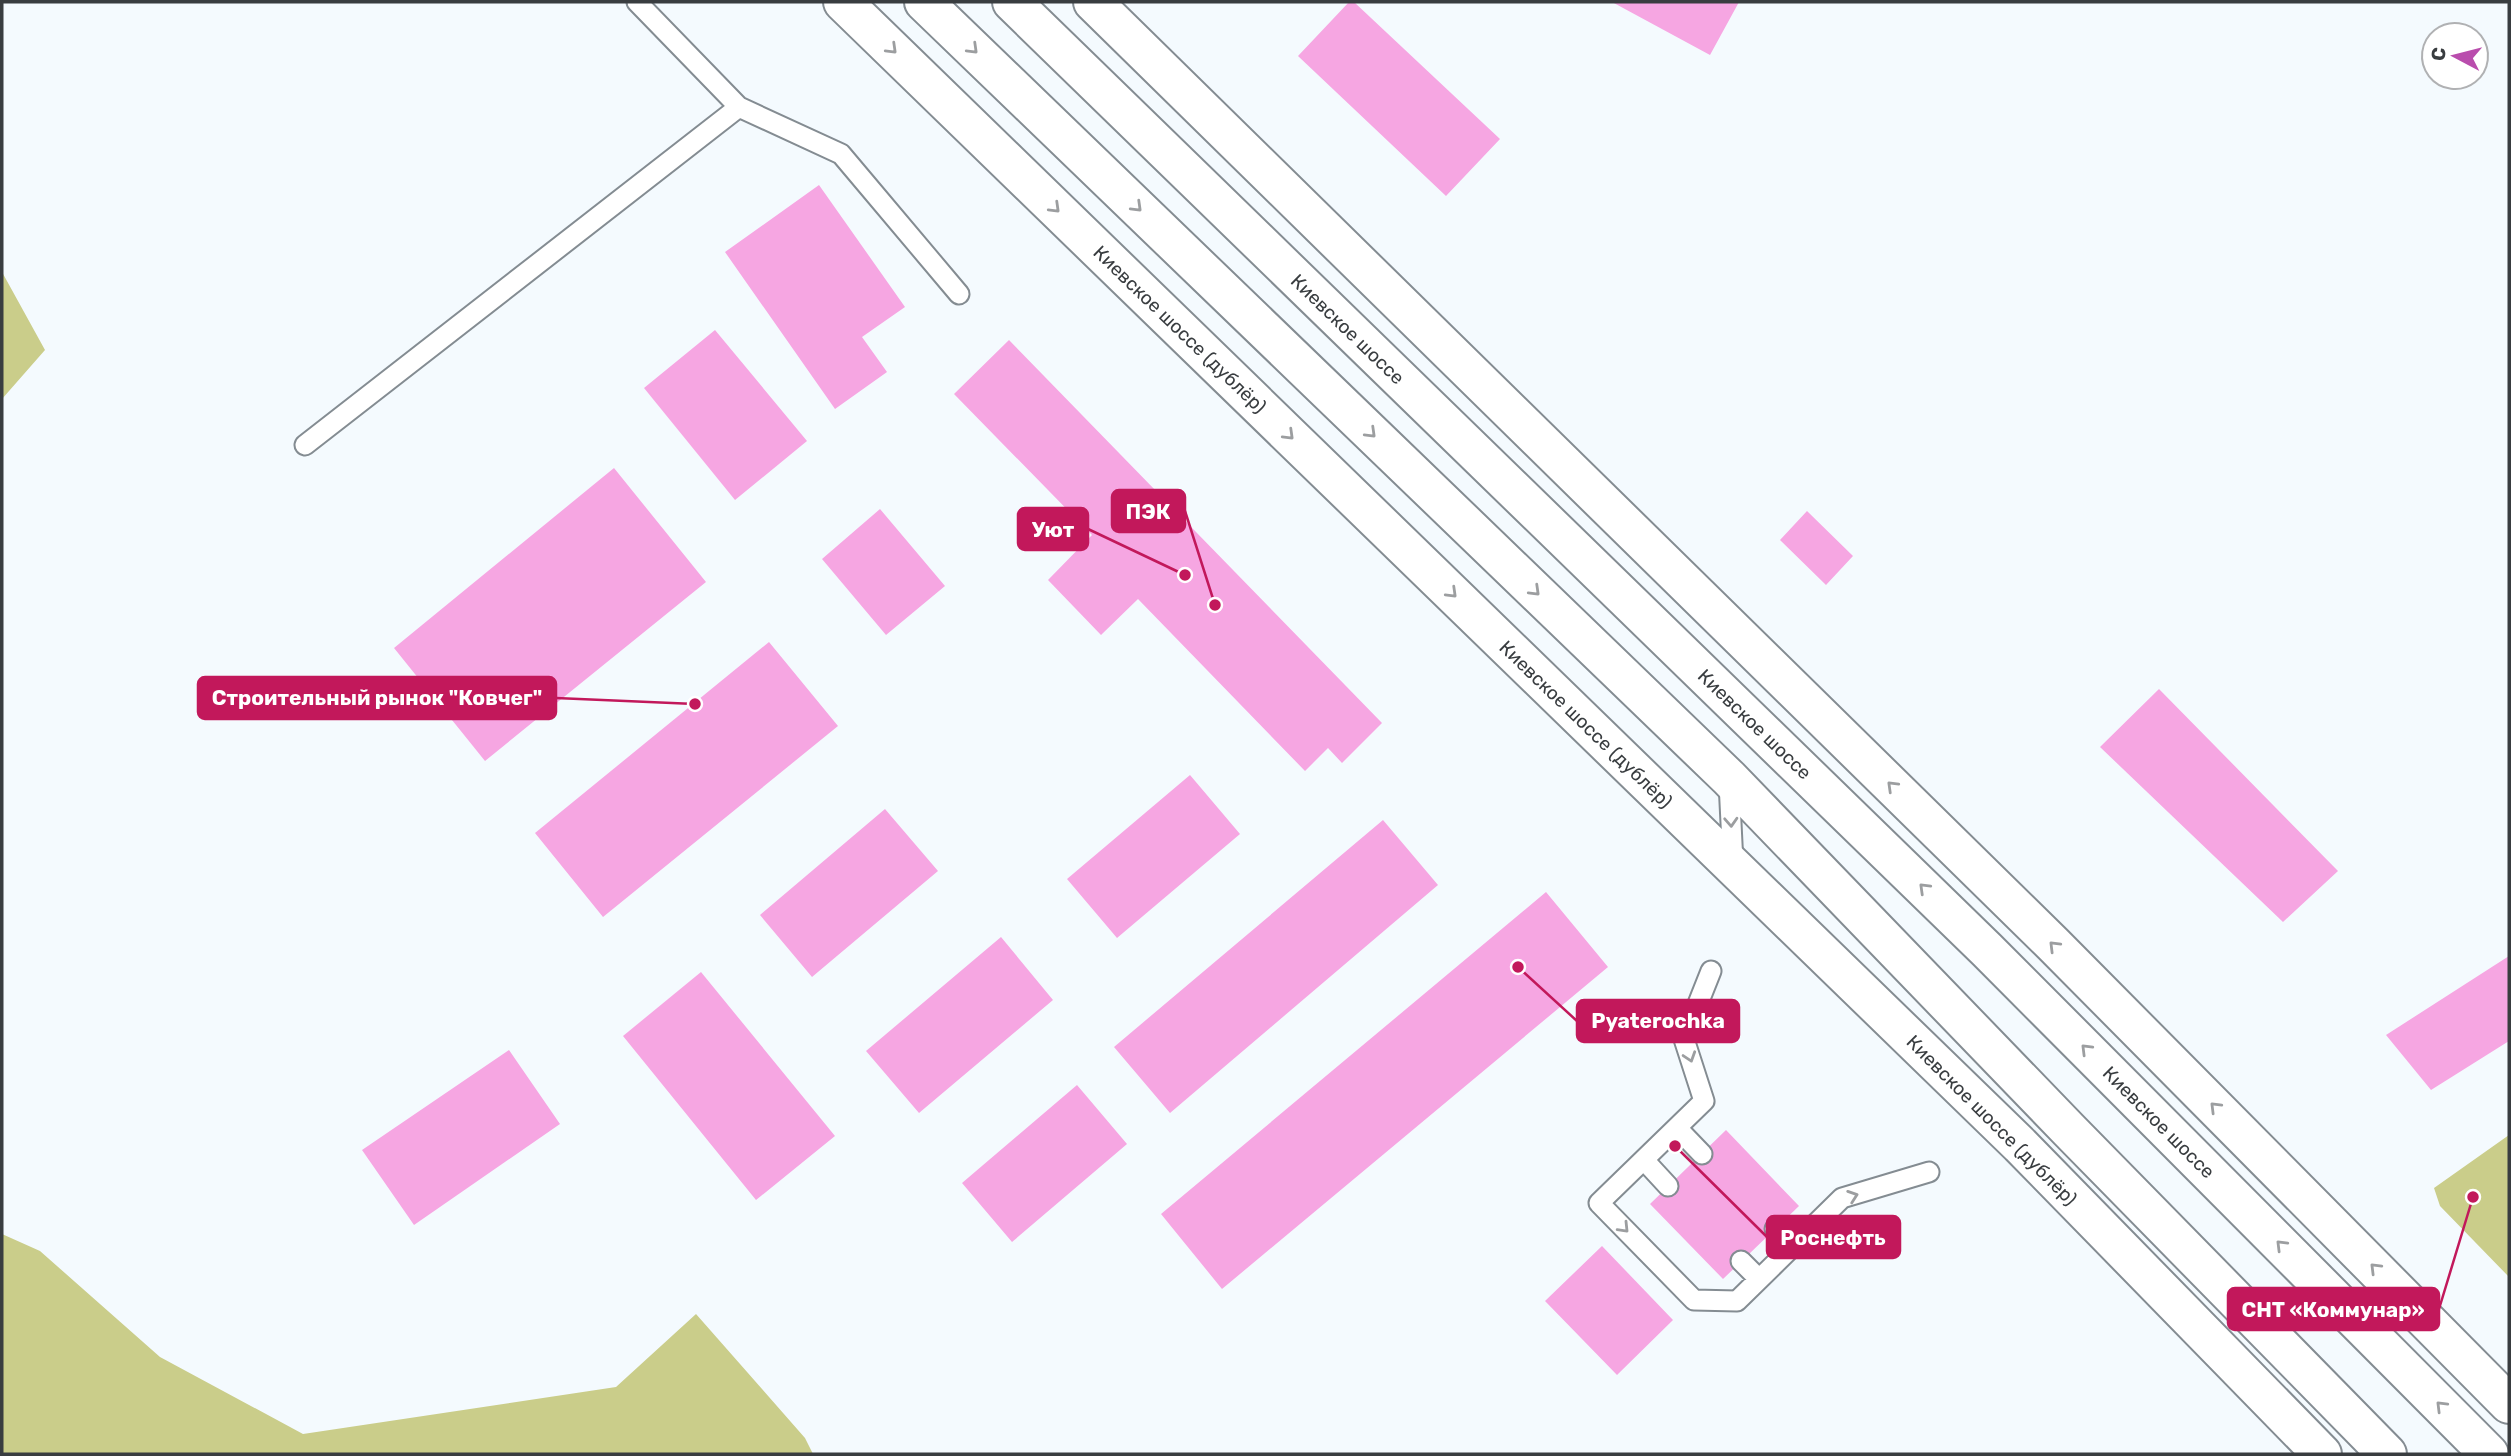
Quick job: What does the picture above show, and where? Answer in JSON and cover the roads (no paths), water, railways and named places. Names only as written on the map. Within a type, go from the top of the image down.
[{"type":"main road","name":"Киевское шоссе (дублёр)","points":[[843,2],[2020,1145],[2322,1454]]},
{"type":"main road","points":[[924,2],[1729,778],[2068,1130],[2387,1454]]},
{"type":"main road","name":"Киевское шоссе","points":[[1012,2],[1987,950],[2489,1454]]},
{"type":"main road","points":[[1093,2],[2043,934],[2509,1404]]},
{"type":"lane","points":[[637,2],[739,107],[841,154],[959,294]]},
{"type":"lane","points":[[305,445],[739,107]]},
{"type":"lane","points":[[1729,778],[1733,867]]},
{"type":"lane","points":[[1711,971],[1684,1039],[1704,1101],[1599,1203],[1694,1300],[1737,1301],[1842,1198],[1929,1172]]},
{"type":"lane","points":[[1677,1128],[1702,1154]]},
{"type":"lane","points":[[1644,1160],[1668,1186]]},
{"type":"lane","points":[[1775,1229],[1792,1247]]},
{"type":"lane","points":[[1741,1261],[1759,1279]]},
{"type":"place","name":"Уют","points":[[1185,575]]},
{"type":"place","name":"ПЭК","points":[[1215,605]]},
{"type":"place","name":"Строительный рынок \"Ковчег\"","points":[[695,704]]},
{"type":"place","name":"Pyaterochka","points":[[1518,967]]},
{"type":"place","name":"Роснефть","points":[[1675,1146]]},
{"type":"place","name":"СНТ «Коммунар»","points":[[2473,1197]]}]
